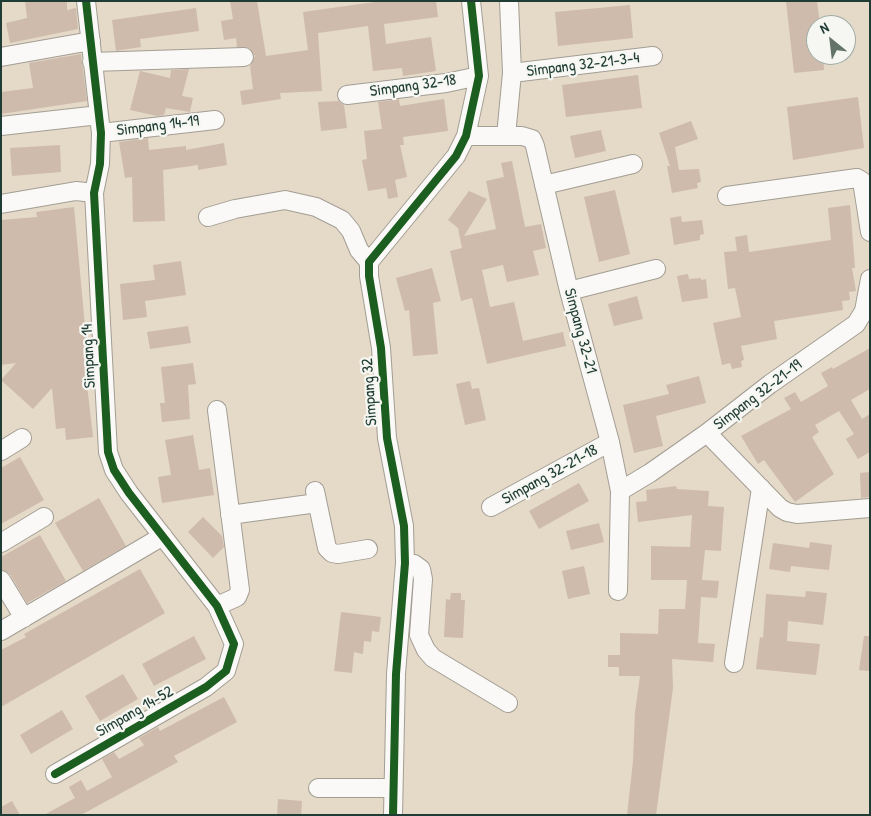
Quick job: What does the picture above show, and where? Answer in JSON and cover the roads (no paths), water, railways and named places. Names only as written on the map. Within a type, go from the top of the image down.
[{"type":"street","name":"Simpang 14","points":[[86,1],[101,133],[100,164],[94,192],[108,452],[114,470],[129,493],[217,606],[234,644],[226,671]]},
{"type":"street","points":[[208,218],[235,209],[285,200],[316,207],[342,220],[351,231],[359,250],[369,262],[456,156],[466,136],[479,76],[471,1]]},
{"type":"street","points":[[506,136],[512,73],[509,1]]},
{"type":"street","points":[[1,58],[91,41]]},
{"type":"street","points":[[92,62],[244,56]]},
{"type":"street","name":"Simpang 32-21-3-4","points":[[512,73],[653,56]]},
{"type":"street","name":"Simpang 32-18","points":[[347,95],[446,83],[479,76]]},
{"type":"street","points":[[1,126],[100,114]]},
{"type":"street","name":"Simpang 14-19","points":[[101,133],[215,120]]},
{"type":"street","name":"Simpang 32-21","points":[[466,136],[506,136],[532,139],[569,291],[610,442],[620,491],[618,591]]},
{"type":"street","points":[[544,185],[633,164]]},
{"type":"street","points":[[726,196],[857,178],[862,181],[870,232]]},
{"type":"street","points":[[1,204],[76,191],[94,192]]},
{"type":"street","name":"Simpang 32","points":[[369,262],[368,276],[381,348],[387,438],[404,526],[405,563],[396,674],[392,788],[393,815]]},
{"type":"street","points":[[569,291],[656,269]]},
{"type":"street","name":"Simpang 32-21-19","points":[[620,491],[650,473],[707,433],[770,384],[856,324],[864,311],[870,279]]},
{"type":"street","points":[[217,410],[240,590],[237,597],[217,606]]},
{"type":"street","points":[[707,433],[780,508],[797,514],[870,508]]},
{"type":"street","points":[[1,451],[22,438]]},
{"type":"street","name":"Simpang 32-21-18","points":[[491,507],[610,442]]},
{"type":"street","points":[[734,663],[761,488]]},
{"type":"street","points":[[230,515],[316,497],[327,548],[332,553],[338,554],[368,549]]},
{"type":"street","points":[[1,543],[44,517]]},
{"type":"street","points":[[1,631],[163,536]]},
{"type":"street","points":[[405,563],[414,564],[421,569],[419,634],[426,650],[433,658],[508,703]]},
{"type":"street","points":[[1,580],[24,618]]},
{"type":"street","name":"Simpang 14-52","points":[[55,774],[206,687],[226,671]]},
{"type":"street","points":[[318,788],[392,788]]}]
